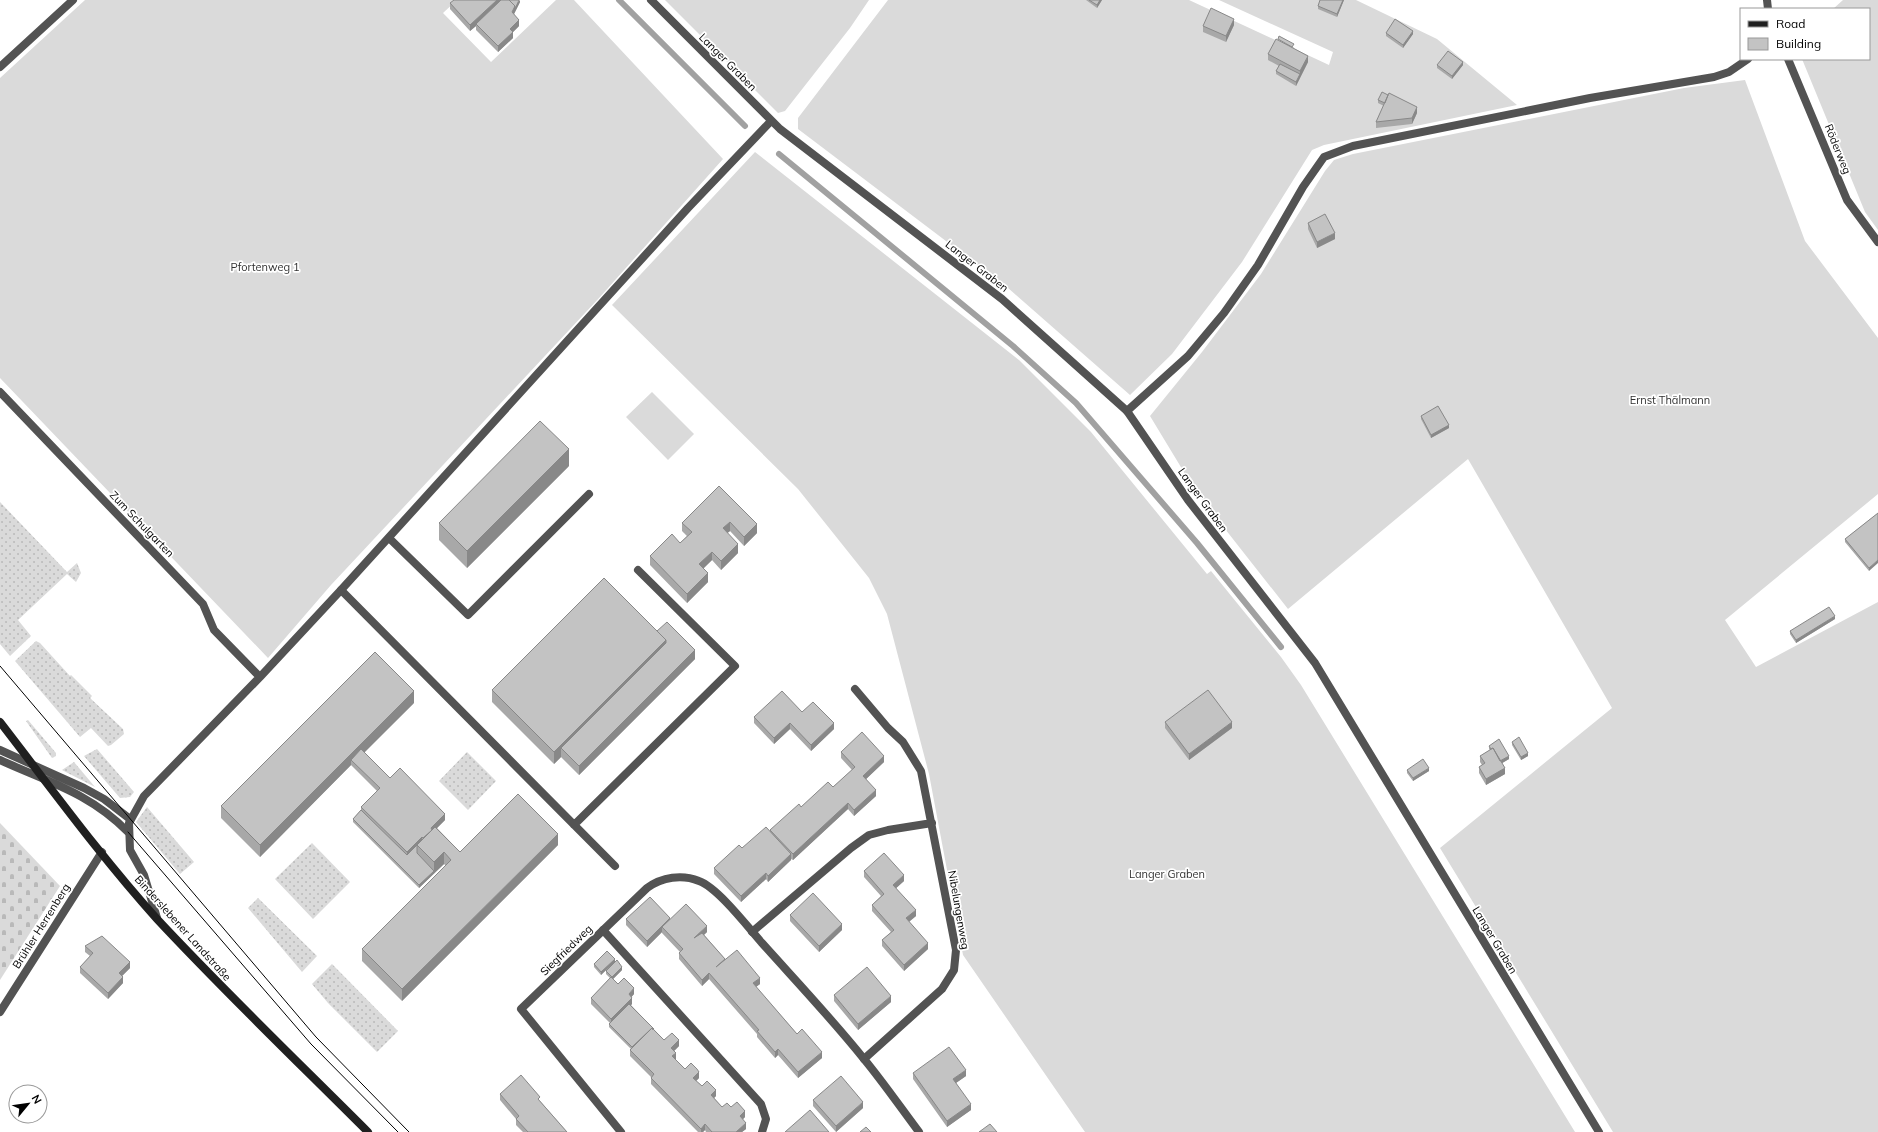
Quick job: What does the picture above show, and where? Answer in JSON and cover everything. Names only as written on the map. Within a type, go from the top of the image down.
[{"type":"main road","name":"Binderslebener Landstraße","points":[[0,722],[43,778],[156,918],[221,986],[368,1132]]},
{"type":"street","points":[[0,67],[73,0]]},
{"type":"street","name":"Langer Graben","points":[[651,0],[771,121],[1002,299],[1127,411],[1188,500],[1316,663],[1599,1132]]},
{"type":"street","points":[[1127,411],[1188,356],[1224,313],[1258,265],[1303,187],[1324,157],[1353,146],[1590,98],[1714,77],[1730,72],[1747,60]]},
{"type":"street","name":"Röderweg","points":[[1788,60],[1847,200],[1878,242]]},
{"type":"street","points":[[156,918],[144,875],[130,850],[128,832],[130,819],[144,796],[260,677],[341,590],[688,208],[771,121]]},
{"type":"street","name":"Zum Schulgarten","points":[[0,392],[203,604],[214,630],[260,677]]},
{"type":"street","points":[[389,538],[468,615],[589,494]]},
{"type":"street","points":[[574,825],[735,666],[638,570]]},
{"type":"street","points":[[341,590],[615,866]]},
{"type":"street","name":"Nibelungenweg","points":[[855,688],[888,728],[903,742],[921,772],[956,950],[954,970],[942,989],[864,1059]]},
{"type":"street","points":[[0,750],[84,788],[104,799],[130,819]]},
{"type":"street","points":[[0,760],[79,794],[115,819],[128,832]]},
{"type":"street","points":[[752,932],[869,835],[888,830],[932,823]]},
{"type":"street","name":"Brühler Herrenberg","points":[[0,1012],[102,852]]},
{"type":"street","points":[[603,930],[647,888],[655,883],[666,879],[683,877],[700,881],[712,889],[752,932],[864,1059],[919,1132]]},
{"type":"street","name":"Siegfriedweg","points":[[621,1132],[521,1009],[603,930],[761,1104],[766,1119],[762,1132]]},
{"type":"green space","name":"Pfortenweg 1","points":[[85,0],[457,0],[443,13],[491,62],[556,0],[574,0],[723,159],[600,297],[331,585],[268,658],[0,378],[0,78]]},
{"type":"green space","points":[[665,0],[869,0],[850,28],[785,111],[778,113]]},
{"type":"green space","points":[[888,0],[1189,0],[1329,65],[1333,52],[1219,0],[1356,0],[1437,39],[1517,105],[1324,145],[1312,150],[1242,262],[1172,354],[1130,395],[1008,288],[798,129],[798,118]]},
{"type":"green space","points":[[1843,0],[1878,0],[1878,230],[1865,212],[1802,60],[1870,60],[1870,8],[1834,8]]},
{"type":"green space","name":"Ernst Thälmann","points":[[1745,80],[1805,241],[1878,338],[1878,494],[1725,620],[1756,667],[1878,602],[1878,1132],[1613,1132],[1440,848],[1612,708],[1468,459],[1288,609],[1196,492],[1150,416],[1202,352],[1261,274],[1325,171],[1334,160],[1353,154],[1684,88]]},
{"type":"green space","name":"Langer Graben","points":[[755,152],[1019,360],[1091,432],[1207,574],[1211,571],[1281,657],[1301,685],[1575,1132],[1085,1132],[963,955],[929,774],[887,614],[869,578],[798,489],[612,305]]},
{"type":"green space","points":[[652,392],[694,434],[668,460],[626,417]]},
{"type":"green space","points":[[0,502],[67,572],[77,563],[81,573],[76,582],[67,574],[18,620],[31,636],[10,656],[0,644]]},
{"type":"green space","points":[[36,641],[40,643],[70,676],[71,675],[92,696],[90,698],[123,729],[124,734],[111,745],[108,746],[91,728],[80,737],[15,661]]},
{"type":"green space","points":[[28,720],[56,753],[56,756],[52,758],[26,721]]},
{"type":"green space","points":[[97,749],[134,792],[130,797],[120,798],[84,756]]},
{"type":"green space","points":[[467,752],[496,781],[468,810],[439,781]]},
{"type":"green space","points":[[74,762],[95,787],[62,770]]},
{"type":"green space","points":[[147,807],[194,862],[180,874],[136,822]]},
{"type":"green space","points":[[0,823],[60,886],[0,980]]},
{"type":"green space","points":[[312,843],[350,882],[313,919],[275,879]]},
{"type":"green space","points":[[258,898],[317,956],[302,972],[248,908]]},
{"type":"green space","points":[[332,964],[398,1031],[377,1052],[328,1003],[312,984]]},
{"type":"building","points":[[454,0],[497,0],[470,25],[450,3]]},
{"type":"building","points":[[501,0],[509,0],[515,6],[512,12],[519,20],[510,29],[513,32],[498,46],[476,24]]},
{"type":"building","points":[[509,0],[519,0],[515,9],[515,6]]},
{"type":"building","points":[[1089,0],[1100,0],[1097,5]]},
{"type":"building","points":[[1320,0],[1343,0],[1337,14],[1318,6]]},
{"type":"building","points":[[1211,8],[1234,19],[1226,36],[1203,26]]},
{"type":"building","points":[[1395,19],[1413,31],[1403,45],[1386,33]]},
{"type":"building","points":[[1279,36],[1294,44],[1292,47],[1278,39]]},
{"type":"building","points":[[1276,39],[1308,56],[1300,71],[1268,54]]},
{"type":"building","points":[[1448,51],[1463,62],[1452,76],[1437,65]]},
{"type":"building","points":[[1280,64],[1300,74],[1296,82],[1276,71]]},
{"type":"building","points":[[1382,92],[1388,95],[1385,103],[1378,100]]},
{"type":"building","points":[[1389,93],[1417,107],[1412,118],[1376,122]]},
{"type":"building","points":[[1325,214],[1335,233],[1317,242],[1308,223]]},
{"type":"building","points":[[1438,406],[1449,425],[1431,435],[1421,416]]},
{"type":"building","points":[[540,421],[569,449],[467,551],[439,523]]},
{"type":"building","points":[[719,486],[757,524],[744,537],[730,522],[723,528],[738,544],[721,561],[712,552],[699,564],[708,573],[687,594],[650,556],[672,534],[680,543],[692,532],[682,523]]},
{"type":"building","points":[[1878,513],[1878,560],[1869,568],[1845,539]]},
{"type":"building","points":[[604,578],[666,640],[554,752],[492,690]]},
{"type":"building","points":[[1829,607],[1835,616],[1796,640],[1790,631]]},
{"type":"building","points":[[667,622],[695,650],[579,766],[561,748],[666,643],[666,640],[657,631]]},
{"type":"building","points":[[375,652],[414,691],[260,845],[221,806]]},
{"type":"building","points":[[1208,690],[1232,722],[1189,754],[1165,722]]},
{"type":"building","points":[[782,691],[802,712],[813,702],[834,723],[811,745],[790,723],[774,738],[754,717]]},
{"type":"building","points":[[862,732],[884,756],[863,776],[876,790],[854,810],[848,803],[793,854],[770,830],[799,804],[801,807],[828,782],[833,787],[855,767],[841,752]]},
{"type":"building","points":[[1519,737],[1528,753],[1521,757],[1512,742]]},
{"type":"building","points":[[1499,739],[1509,756],[1500,761],[1493,748],[1491,749],[1489,746]]},
{"type":"building","points":[[1493,748],[1505,768],[1486,779],[1479,767],[1485,763],[1480,756]]},
{"type":"building","points":[[361,749],[390,778],[400,768],[445,814],[431,828],[432,830],[423,838],[422,837],[407,852],[361,807],[380,788],[351,760]]},
{"type":"building","points":[[1423,759],[1429,768],[1413,778],[1407,770]]},
{"type":"building","points":[[518,794],[558,834],[402,989],[362,949],[451,860],[444,852],[434,862],[417,845],[435,827],[460,852]]},
{"type":"building","points":[[361,810],[407,855],[417,845],[417,853],[434,871],[419,885],[353,819]]},
{"type":"building","points":[[766,827],[791,854],[768,876],[766,873],[741,896],[714,868],[739,845],[742,848]]},
{"type":"building","points":[[884,853],[904,875],[893,885],[916,910],[906,918],[928,943],[904,965],[882,940],[894,930],[872,905],[884,894],[864,871]]},
{"type":"building","points":[[813,893],[842,924],[819,946],[790,915]]},
{"type":"building","points":[[650,897],[670,918],[647,941],[626,919]]},
{"type":"building","points":[[686,904],[707,926],[694,938],[702,933],[725,959],[716,967],[737,950],[760,978],[753,983],[797,1034],[802,1029],[822,1052],[798,1072],[778,1049],[775,1052],[757,1031],[759,1030],[709,973],[702,980],[679,953],[683,949],[662,927]]},
{"type":"building","points":[[102,936],[130,962],[119,973],[123,977],[108,993],[80,967],[93,953],[85,946]]},
{"type":"building","points":[[607,951],[615,959],[601,972],[594,964]]},
{"type":"building","points":[[617,960],[622,967],[612,977],[606,971]]},
{"type":"building","points":[[867,967],[891,996],[858,1024],[834,995]]},
{"type":"building","points":[[611,977],[618,984],[624,978],[634,988],[629,994],[632,998],[611,1019],[591,998]]},
{"type":"building","points":[[629,1004],[654,1029],[653,1030],[652,1028],[632,1047],[609,1024]]},
{"type":"building","points":[[652,1028],[664,1040],[672,1033],[679,1040],[671,1048],[676,1053],[672,1056],[685,1069],[691,1063],[697,1069],[699,1072],[693,1078],[702,1086],[707,1081],[716,1090],[711,1095],[722,1107],[727,1103],[731,1107],[737,1102],[745,1111],[740,1116],[746,1123],[736,1132],[712,1132],[705,1124],[701,1129],[651,1078],[654,1074],[630,1050]]},
{"type":"building","points":[[949,1047],[966,1070],[953,1079],[971,1104],[947,1121],[913,1073]]},
{"type":"building","points":[[521,1075],[540,1097],[538,1099],[567,1132],[528,1132],[516,1119],[519,1116],[500,1094]]},
{"type":"building","points":[[841,1076],[863,1102],[836,1126],[813,1100]]},
{"type":"building","points":[[810,1110],[829,1132],[785,1132]]},
{"type":"building","points":[[990,1124],[997,1132],[979,1132]]},
{"type":"building","points":[[866,1127],[871,1132],[860,1132]]},
{"type":"waterway","points":[[619,0],[745,126]]},
{"type":"waterway","points":[[779,154],[1013,346],[1076,403],[1197,543],[1281,647]]},
{"type":"tram line","points":[[0,666],[316,1037],[409,1132]]},
{"type":"tram line","points":[[128,832],[311,1044],[398,1132]]}]
